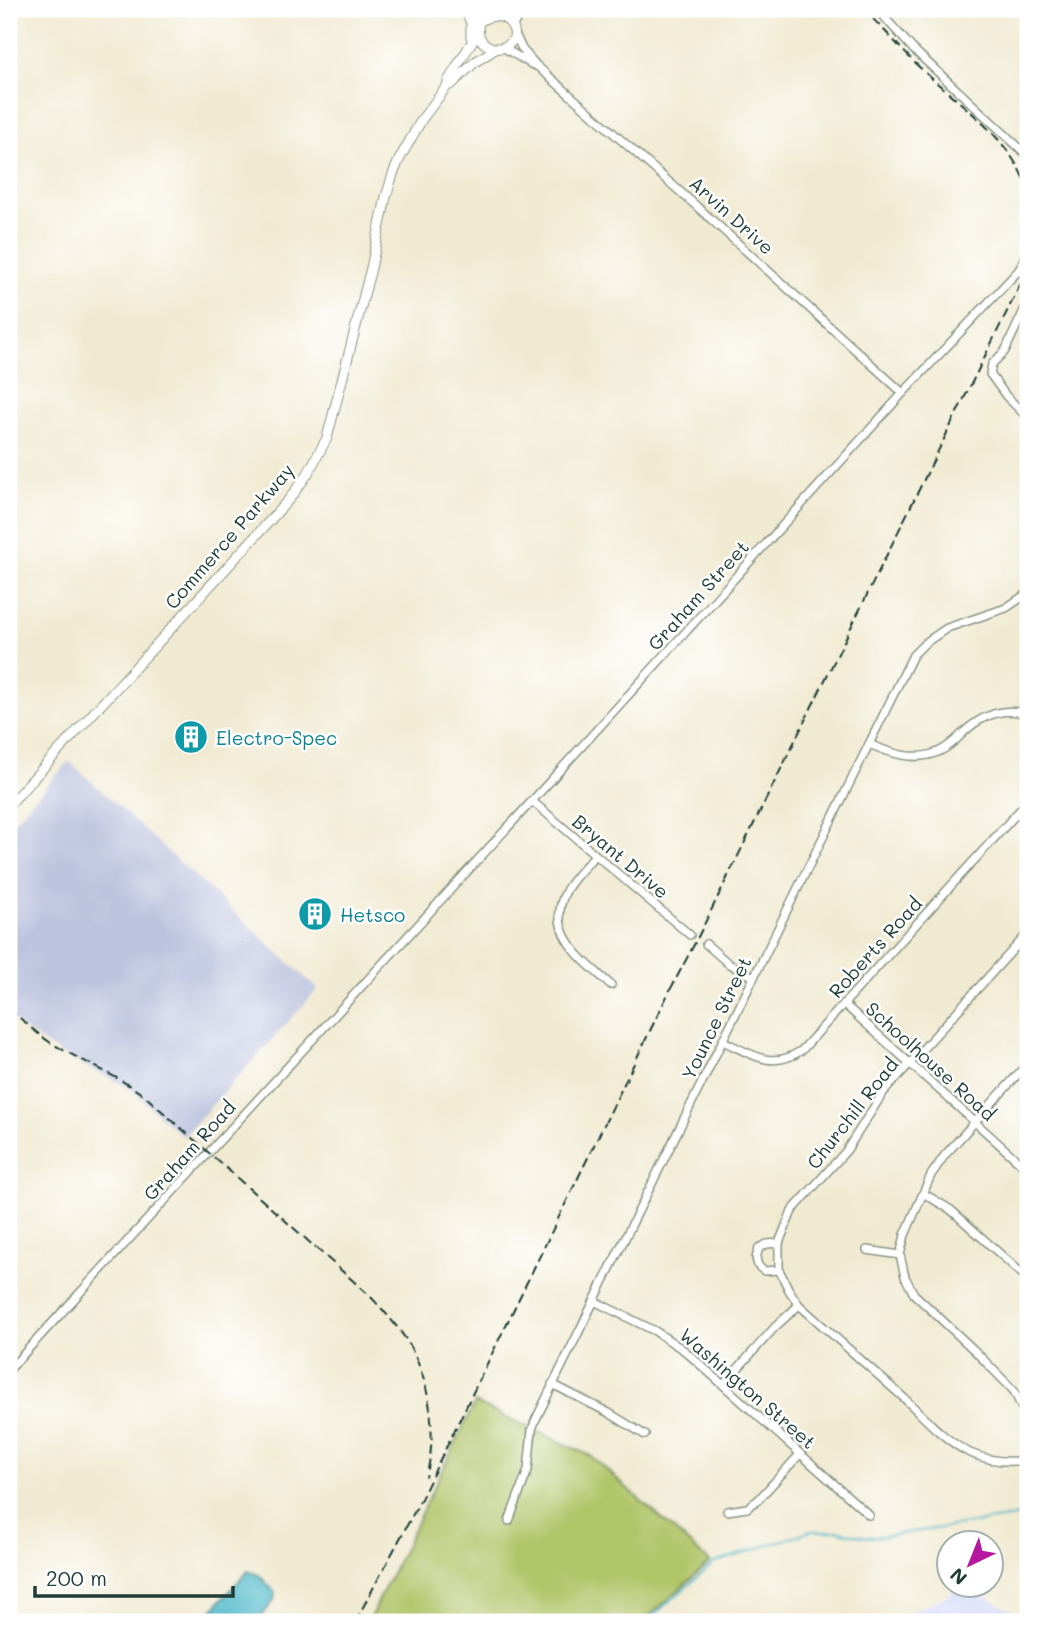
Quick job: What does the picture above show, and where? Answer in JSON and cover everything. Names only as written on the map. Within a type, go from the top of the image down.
[{"type":"street","points":[[465,9],[471,23],[470,47]]},
{"type":"street","name":"Arvin Drive","points":[[471,9],[485,44],[500,48],[537,66]]},
{"type":"street","points":[[500,48],[510,42],[522,9]]},
{"type":"street","points":[[877,9],[913,49],[1028,156]]},
{"type":"street","name":"Arvin Drive","points":[[478,27],[484,16],[498,10],[509,16],[522,49],[537,66],[903,393]]},
{"type":"street","name":"Commerce Parkway","points":[[9,805],[265,526],[307,475],[327,438],[393,174],[422,119],[447,86],[470,47],[478,27]]},
{"type":"street","name":"Commerce Parkway","points":[[447,86],[475,62],[500,48]]},
{"type":"street","name":"Graham Street","points":[[393,951],[903,393],[1019,270],[1028,252]]},
{"type":"street","points":[[1019,270],[1028,278]]},
{"type":"street","points":[[1028,302],[1004,351],[992,364],[990,374],[1001,391],[1028,418]]},
{"type":"street","name":"Younce Street","points":[[509,1521],[528,1470],[532,1430],[552,1384],[913,655],[947,628],[1006,608],[1028,593]]},
{"type":"street","points":[[869,744],[901,756],[937,753],[987,716],[1017,711],[1028,715]]},
{"type":"street","name":"Bryant Drive","points":[[532,801],[690,934]]},
{"type":"street","name":"Roberts Road","points":[[723,1041],[767,1060],[784,1060],[802,1050],[1028,801]]},
{"type":"street","points":[[595,855],[568,887],[561,904],[561,923],[565,939],[573,951],[611,985]]},
{"type":"street","name":"Churchill Road","points":[[1028,933],[876,1102],[846,1151],[792,1211],[779,1242],[779,1270],[799,1305],[960,1447],[995,1461],[1028,1460]]},
{"type":"street","points":[[706,944],[729,964],[754,977]]},
{"type":"street","name":"Graham Road","points":[[9,1370],[393,951]]},
{"type":"street","name":"Schoolhouse Road","points":[[844,1004],[1028,1170]]},
{"type":"street","points":[[1028,1063],[945,1155],[923,1193],[905,1234],[900,1255],[905,1277],[914,1294],[1014,1391],[1028,1421]]},
{"type":"street","points":[[923,1193],[951,1210],[1028,1279]]},
{"type":"street","points":[[779,1242],[759,1248],[756,1258],[758,1266],[764,1270],[779,1270]]},
{"type":"street","points":[[867,1250],[900,1255]]},
{"type":"street","name":"Washington Street","points":[[594,1301],[672,1341],[724,1384],[869,1515]]},
{"type":"street","points":[[724,1384],[775,1327],[799,1305]]},
{"type":"street","points":[[552,1384],[645,1435]]},
{"type":"street","points":[[727,1511],[747,1508],[758,1500],[800,1454]]},
{"type":"shaded area","points":[[69,761],[318,989],[183,1137],[131,1089],[59,1053],[9,1015],[9,827]]},
{"type":"shaded area","points":[[937,1600],[991,1600],[1028,1619],[1028,1622],[901,1622],[904,1616]]},
{"type":"green space","points":[[475,1403],[591,1456],[710,1562],[643,1622],[368,1622]]},
{"type":"water","points":[[248,1571],[259,1575],[275,1592],[274,1601],[256,1622],[201,1622]]},
{"type":"waterway","points":[[646,1622],[714,1563],[811,1531],[839,1531],[866,1537],[886,1536],[1028,1515]]},
{"type":"railway","points":[[862,9],[915,63],[995,136],[1020,171],[1028,191]]},
{"type":"railway","points":[[355,1622],[417,1507],[1028,269]]},
{"type":"railway","points":[[9,1008],[51,1043],[146,1097],[369,1295],[407,1341],[421,1372],[430,1407],[431,1425],[430,1460],[426,1477]]},
{"type":"place","name":"Electro-Spec","points":[[191,737]]},
{"type":"place","name":"Hetsco","points":[[315,914]]}]
